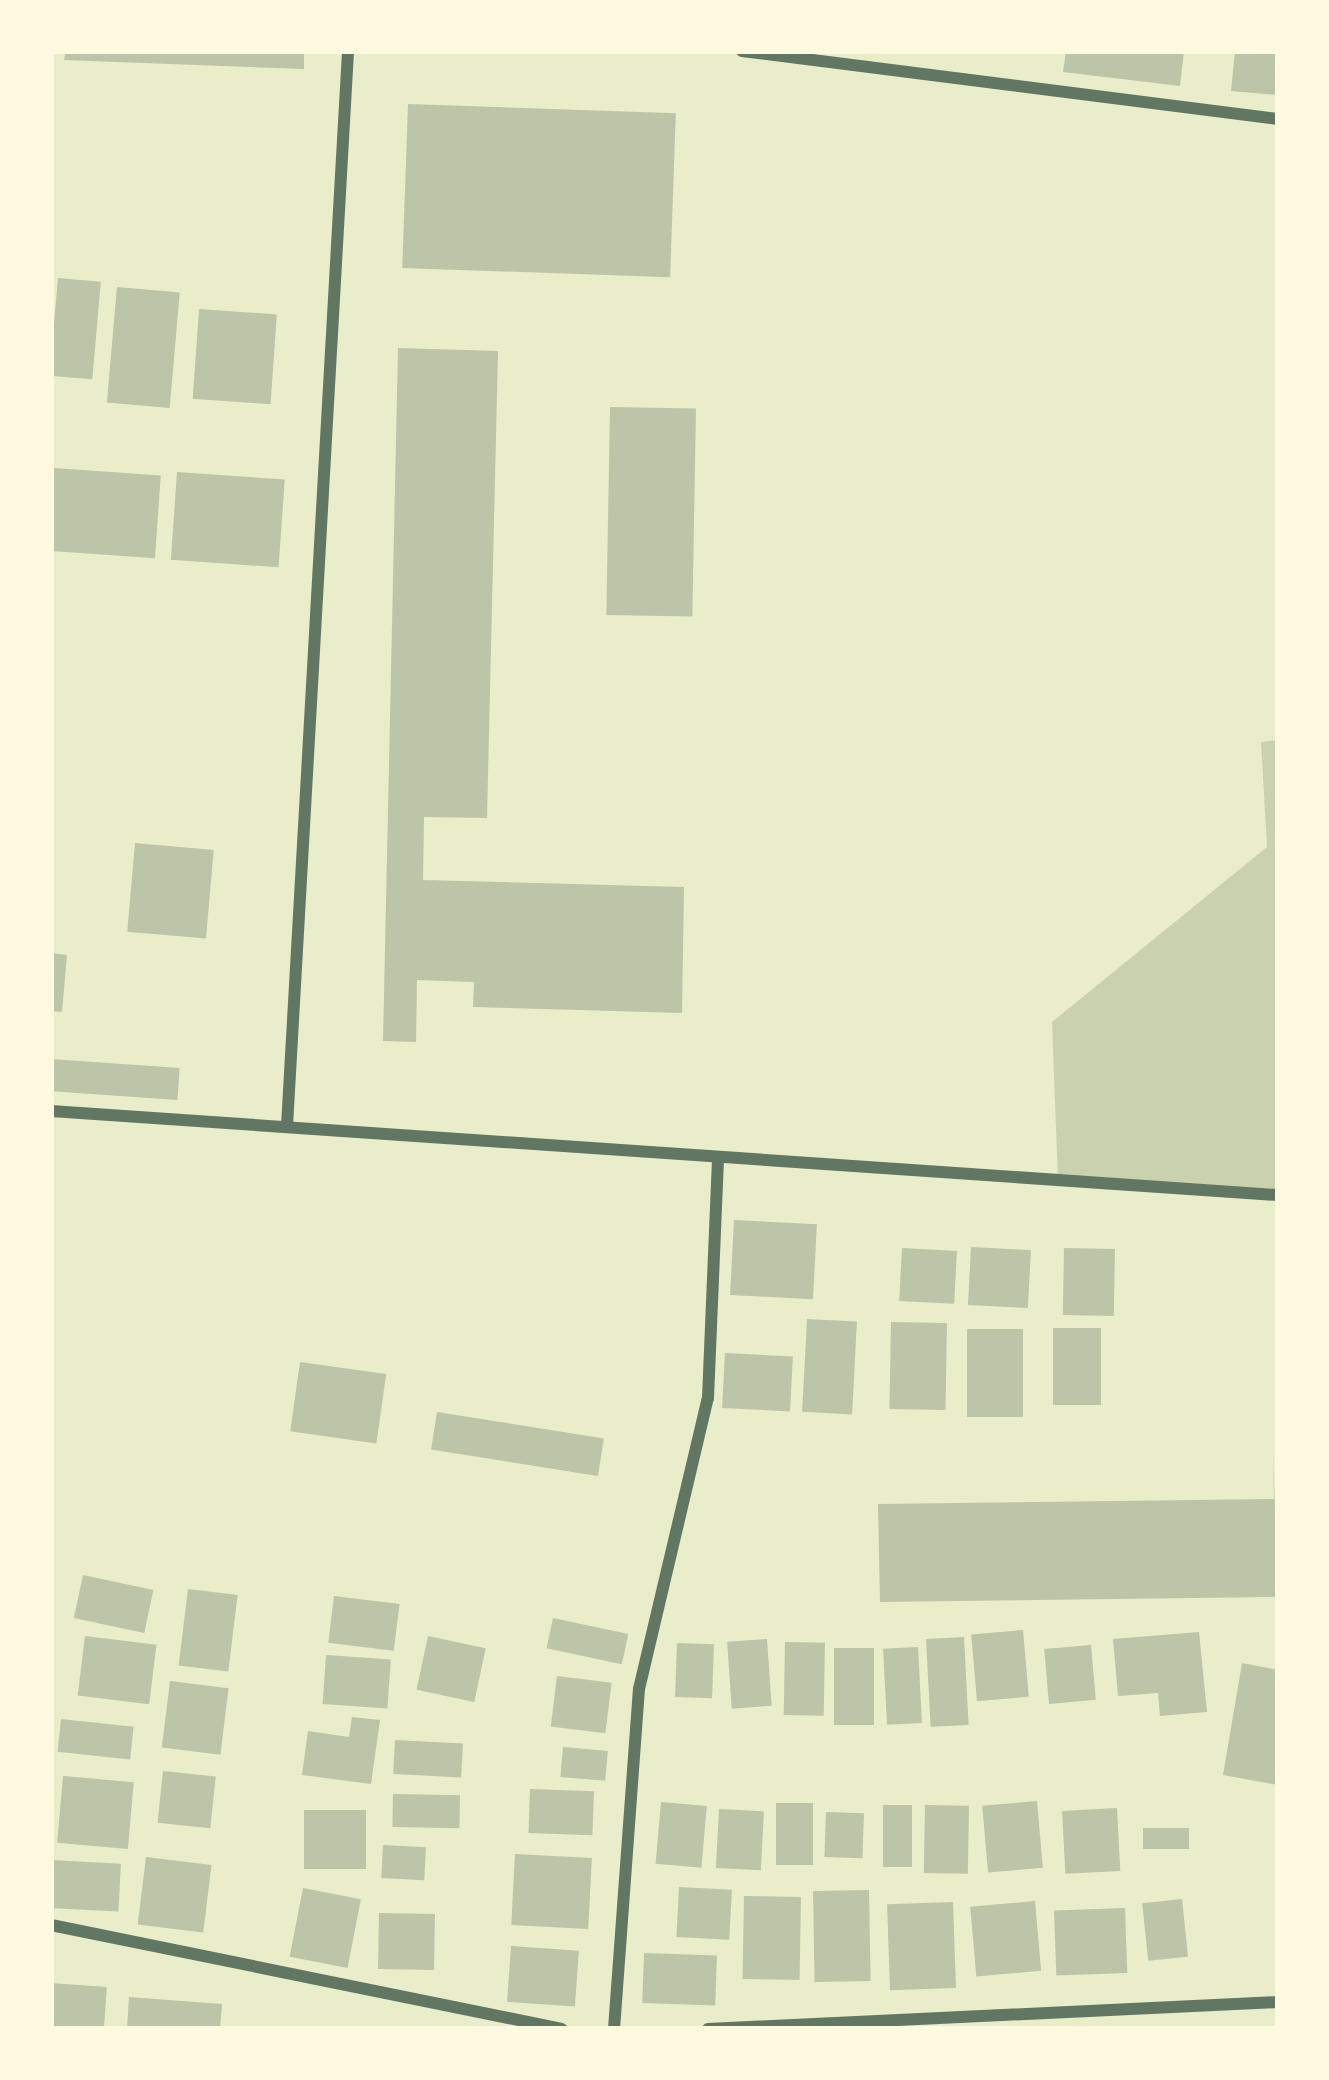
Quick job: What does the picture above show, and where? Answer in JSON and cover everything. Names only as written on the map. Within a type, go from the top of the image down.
[{"type":"street","points":[[286,1126],[348,51]]},
{"type":"street","points":[[742,51],[1278,119]]},
{"type":"street","points":[[51,1111],[1278,1195]]},
{"type":"street","points":[[614,2029],[639,1690],[708,1398],[718,1159]]},
{"type":"street","points":[[51,1925],[562,2029]]},
{"type":"street","points":[[708,2029],[1278,2002]]},
{"type":"green space","points":[[1278,740],[1278,1195],[1058,1181],[1052,1022],[1267,847],[1261,742]]},
{"type":"building","points":[[66,51],[304,51],[304,69],[64,60]]},
{"type":"building","points":[[1066,51],[1184,51],[1180,86],[1063,72]]},
{"type":"building","points":[[1235,51],[1278,51],[1278,95],[1231,91]]},
{"type":"building","points":[[408,104],[676,113],[670,277],[402,268]]},
{"type":"building","points":[[58,278],[101,282],[92,379],[51,376]]},
{"type":"building","points":[[117,287],[180,292],[170,408],[107,403]]},
{"type":"building","points":[[199,309],[277,314],[271,404],[193,399]]},
{"type":"building","points":[[398,348],[498,351],[487,818],[424,817],[423,880],[684,887],[682,1013],[473,1007],[474,982],[417,980],[416,1042],[383,1041]]},
{"type":"building","points":[[610,407],[696,409],[692,616],[606,615]]},
{"type":"building","points":[[54,468],[161,475],[155,558],[51,551]]},
{"type":"building","points":[[177,472],[285,480],[279,567],[171,560]]},
{"type":"building","points":[[135,843],[214,850],[206,939],[127,932]]},
{"type":"building","points":[[51,953],[67,955],[62,1012],[51,1011]]},
{"type":"building","points":[[51,1059],[180,1068],[177,1100],[51,1091]]},
{"type":"building","points":[[734,1220],[817,1224],[813,1299],[730,1295]]},
{"type":"building","points":[[971,1247],[1031,1250],[1028,1308],[968,1305]]},
{"type":"building","points":[[902,1248],[957,1251],[954,1304],[899,1301]]},
{"type":"building","points":[[1064,1248],[1115,1249],[1114,1316],[1063,1315]]},
{"type":"building","points":[[807,1319],[857,1322],[852,1414],[802,1412]]},
{"type":"building","points":[[891,1322],[947,1323],[945,1410],[889,1409]]},
{"type":"building","points":[[1053,1328],[1101,1328],[1101,1405],[1053,1405]]},
{"type":"building","points":[[967,1329],[1023,1329],[1023,1417],[967,1417]]},
{"type":"building","points":[[725,1353],[793,1357],[790,1411],[722,1408]]},
{"type":"building","points":[[300,1362],[386,1374],[376,1443],[290,1431]]},
{"type":"building","points":[[437,1412],[604,1438],[598,1476],[431,1450]]},
{"type":"building","points":[[1273,1452],[1278,1597],[880,1602],[878,1504],[1274,1499]]},
{"type":"building","points":[[83,1575],[153,1590],[144,1633],[74,1618]]},
{"type":"building","points":[[188,1589],[238,1595],[228,1672],[179,1665]]},
{"type":"building","points":[[334,1596],[400,1604],[394,1651],[328,1643]]},
{"type":"building","points":[[553,1618],[628,1634],[622,1664],[547,1648]]},
{"type":"building","points":[[1023,1630],[1029,1697],[977,1701],[971,1635]]},
{"type":"building","points":[[1199,1632],[1207,1712],[1160,1716],[1158,1693],[1118,1696],[1113,1639]]},
{"type":"building","points":[[85,1636],[156,1645],[149,1704],[78,1696]]},
{"type":"building","points":[[428,1636],[486,1648],[474,1702],[417,1690]]},
{"type":"building","points":[[964,1637],[969,1725],[931,1727],[926,1639]]},
{"type":"building","points":[[767,1639],[772,1706],[732,1709],[727,1642]]},
{"type":"building","points":[[785,1642],[825,1643],[824,1716],[784,1715]]},
{"type":"building","points":[[677,1643],[714,1644],[712,1698],[675,1697]]},
{"type":"building","points":[[1091,1645],[1096,1700],[1049,1704],[1044,1649]]},
{"type":"building","points":[[918,1647],[922,1723],[887,1725],[883,1649]]},
{"type":"building","points":[[834,1648],[874,1648],[874,1725],[834,1725]]},
{"type":"building","points":[[326,1655],[391,1660],[387,1708],[323,1704]]},
{"type":"building","points":[[1242,1663],[1278,1670],[1278,1785],[1223,1775]]},
{"type":"building","points":[[557,1676],[612,1683],[605,1733],[551,1727]]},
{"type":"building","points":[[170,1681],[229,1688],[220,1755],[162,1748]]},
{"type":"building","points":[[352,1717],[380,1720],[371,1784],[302,1775],[308,1731],[349,1737]]},
{"type":"building","points":[[61,1719],[134,1727],[130,1759],[58,1752]]},
{"type":"building","points":[[395,1740],[463,1744],[461,1778],[393,1774]]},
{"type":"building","points":[[563,1747],[608,1751],[605,1781],[560,1777]]},
{"type":"building","points":[[163,1771],[216,1777],[210,1828],[158,1823]]},
{"type":"building","points":[[63,1776],[134,1782],[128,1849],[57,1843]]},
{"type":"building","points":[[530,1789],[594,1791],[592,1835],[528,1833]]},
{"type":"building","points":[[393,1794],[460,1795],[459,1828],[392,1827]]},
{"type":"building","points":[[1037,1801],[1043,1868],[988,1873],[982,1806]]},
{"type":"building","points":[[661,1802],[707,1806],[701,1868],[656,1864]]},
{"type":"building","points":[[776,1803],[813,1803],[813,1865],[776,1865]]},
{"type":"building","points":[[883,1805],[912,1805],[912,1867],[883,1867]]},
{"type":"building","points":[[925,1805],[969,1806],[968,1874],[924,1873]]},
{"type":"building","points":[[1117,1808],[1120,1871],[1065,1874],[1062,1811]]},
{"type":"building","points":[[719,1809],[764,1811],[761,1870],[716,1868]]},
{"type":"building","points":[[304,1810],[366,1810],[366,1869],[304,1869]]},
{"type":"building","points":[[826,1812],[864,1813],[862,1858],[824,1857]]},
{"type":"building","points":[[1143,1828],[1189,1828],[1189,1849],[1143,1849]]},
{"type":"building","points":[[383,1845],[426,1847],[424,1880],[381,1878]]},
{"type":"building","points":[[515,1854],[592,1858],[588,1929],[511,1925]]},
{"type":"building","points":[[146,1857],[212,1865],[203,1933],[138,1924]]},
{"type":"building","points":[[51,1860],[121,1864],[118,1912],[51,1908]]},
{"type":"building","points":[[679,1887],[732,1890],[729,1940],[676,1937]]},
{"type":"building","points":[[303,1888],[361,1899],[348,1968],[290,1957]]},
{"type":"building","points":[[869,1890],[871,1981],[815,1982],[813,1891]]},
{"type":"building","points":[[744,1896],[801,1897],[800,1980],[743,1979]]},
{"type":"building","points":[[1182,1899],[1188,1957],[1148,1961],[1142,1903]]},
{"type":"building","points":[[1035,1901],[1041,1971],[976,1976],[970,1907]]},
{"type":"building","points":[[953,1902],[956,1988],[890,1990],[887,1904]]},
{"type":"building","points":[[1125,1908],[1127,1973],[1056,1975],[1054,1910]]},
{"type":"building","points":[[379,1913],[435,1914],[434,1970],[378,1969]]},
{"type":"building","points":[[511,1946],[579,1951],[575,2007],[507,2002]]},
{"type":"building","points":[[644,1953],[717,1956],[715,2006],[642,2003]]},
{"type":"building","points":[[51,1983],[107,1987],[104,2029],[51,2029]]},
{"type":"building","points":[[129,1997],[222,2004],[220,2029],[127,2029]]}]
